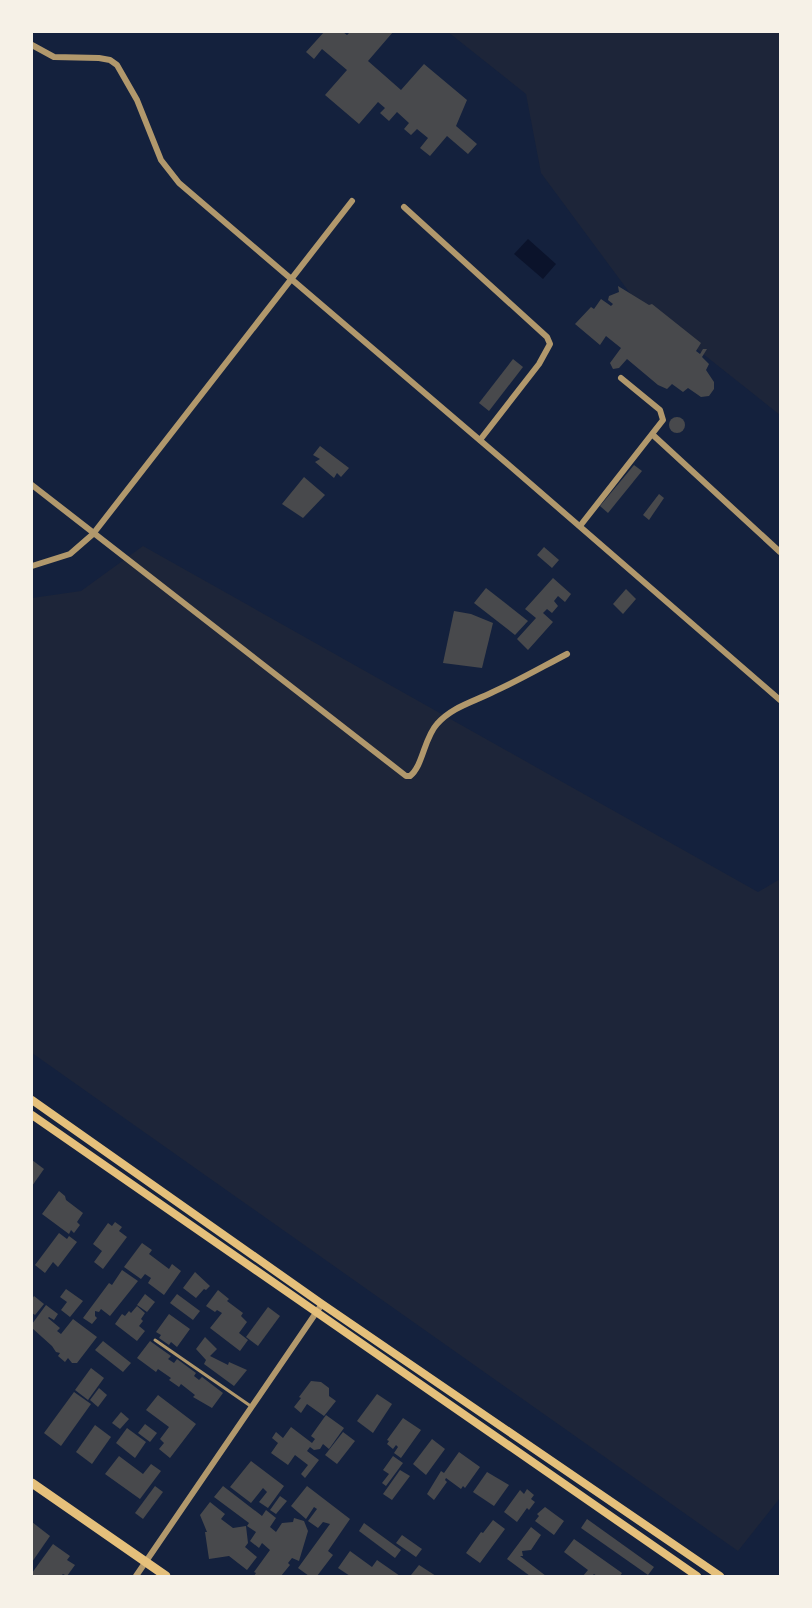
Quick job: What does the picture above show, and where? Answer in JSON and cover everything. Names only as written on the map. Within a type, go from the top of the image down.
[{"type":"main road","points":[[32,1100],[322,1304],[720,1576]]},
{"type":"main road","points":[[32,1115],[695,1576]]},
{"type":"main road","points":[[32,1483],[166,1576]]},
{"type":"street","points":[[32,45],[54,57],[99,58],[110,60],[117,65],[137,100],[160,160],[190,193],[780,700]]},
{"type":"street","points":[[32,566],[70,554],[93,534],[352,201]]},
{"type":"street","points":[[404,207],[542,332],[550,344],[539,364],[480,440]]},
{"type":"street","points":[[580,526],[663,420],[660,410],[621,378]]},
{"type":"street","points":[[653,435],[780,552]]},
{"type":"street","points":[[32,485],[406,776],[410,776],[416,770],[424,746],[438,723],[455,709],[492,693],[567,654]]},
{"type":"street","points":[[136,1576],[322,1304]]},
{"type":"street","points":[[695,1576],[701,1564]]},
{"type":"lane","points":[[155,1340],[252,1407]]},
{"type":"shaded area","points":[[448,32],[780,32],[780,415],[635,300],[541,173],[526,94]]},
{"type":"shaded area","points":[[528,239],[556,264],[543,279],[514,254]]},
{"type":"shaded area","points":[[143,546],[758,892],[780,879],[780,1498],[738,1551],[32,1053],[32,598],[81,591]]},
{"type":"building","points":[[324,32],[343,32],[347,35],[350,32],[393,32],[368,61],[401,90],[424,64],[467,100],[456,126],[477,144],[468,154],[447,136],[430,156],[420,148],[428,138],[417,129],[411,135],[404,129],[409,123],[397,112],[389,121],[380,113],[385,108],[378,102],[359,124],[325,95],[347,70],[322,49],[314,59],[306,52]]},
{"type":"building","points":[[618,286],[649,305],[652,304],[701,343],[696,351],[700,354],[703,349],[707,349],[702,357],[709,364],[706,370],[714,382],[714,389],[709,396],[701,397],[688,388],[683,392],[672,384],[667,389],[658,385],[627,359],[619,368],[613,369],[610,363],[621,348],[606,336],[600,345],[575,324],[591,307],[594,309],[601,299],[611,306],[613,304],[608,300],[609,296],[619,292]]},
{"type":"building","points":[[513,359],[523,367],[489,411],[479,403]]},
{"type":"building","points":[[674,417],[680,417],[685,425],[683,431],[674,433],[669,428],[669,422]]},
{"type":"building","points":[[320,446],[349,468],[341,477],[337,473],[334,478],[315,462],[320,459],[313,455]]},
{"type":"building","points":[[634,465],[642,471],[608,513],[600,506]]},
{"type":"building","points":[[304,477],[325,495],[303,518],[282,504]]},
{"type":"building","points":[[659,494],[664,498],[649,520],[643,515]]},
{"type":"building","points":[[544,547],[559,560],[552,568],[537,555]]},
{"type":"building","points":[[553,578],[571,594],[565,602],[558,596],[554,601],[558,606],[552,613],[547,609],[543,613],[553,622],[528,650],[517,639],[536,618],[525,609]]},
{"type":"building","points":[[486,588],[528,621],[515,635],[474,603]]},
{"type":"building","points":[[626,589],[636,599],[623,614],[613,604]]},
{"type":"building","points":[[454,611],[471,614],[493,623],[482,668],[443,663]]},
{"type":"building","points":[[32,1160],[44,1169],[32,1186]]},
{"type":"building","points":[[59,1191],[66,1200],[83,1213],[77,1222],[80,1225],[74,1233],[71,1230],[69,1234],[42,1214]]},
{"type":"building","points":[[115,1222],[122,1227],[119,1231],[127,1237],[103,1269],[94,1262],[102,1251],[93,1244],[108,1223],[112,1226]]},
{"type":"building","points":[[59,1233],[77,1242],[58,1267],[53,1262],[45,1273],[35,1265]]},
{"type":"building","points":[[142,1243],[152,1250],[149,1254],[169,1269],[172,1264],[181,1271],[164,1295],[148,1283],[151,1278],[145,1274],[141,1279],[124,1267]]},
{"type":"building","points":[[122,1270],[138,1281],[110,1316],[101,1309],[99,1312],[95,1311],[97,1318],[92,1324],[83,1318],[109,1283],[112,1285]]},
{"type":"building","points":[[195,1272],[210,1286],[196,1298],[183,1288]]},
{"type":"building","points":[[66,1289],[83,1301],[70,1317],[61,1310],[67,1302],[60,1297]]},
{"type":"building","points":[[218,1290],[229,1299],[227,1301],[243,1313],[241,1316],[247,1322],[239,1333],[248,1340],[240,1351],[210,1328],[222,1313],[217,1310],[215,1312],[206,1306]]},
{"type":"building","points":[[145,1294],[155,1302],[147,1312],[137,1305]]},
{"type":"building","points":[[177,1294],[200,1311],[193,1320],[170,1303]]},
{"type":"building","points":[[34,1296],[44,1304],[35,1315],[32,1313]]},
{"type":"building","points":[[46,1305],[58,1314],[54,1320],[48,1318],[60,1328],[57,1331],[61,1334],[73,1319],[97,1337],[77,1363],[72,1363],[68,1358],[65,1362],[58,1356],[60,1353],[56,1352],[32,1328],[32,1324]]},
{"type":"building","points":[[137,1306],[145,1313],[139,1326],[145,1331],[137,1341],[115,1324],[122,1314],[125,1316],[129,1311],[131,1313]]},
{"type":"building","points":[[268,1307],[280,1316],[258,1346],[246,1337]]},
{"type":"building","points":[[169,1314],[190,1329],[177,1347],[159,1338],[161,1335],[156,1332]]},
{"type":"building","points":[[205,1337],[217,1349],[210,1356],[228,1365],[229,1362],[247,1370],[234,1386],[204,1364],[206,1360],[196,1349]]},
{"type":"building","points":[[103,1341],[131,1363],[123,1372],[95,1350]]},
{"type":"building","points":[[150,1341],[171,1356],[168,1359],[174,1363],[177,1359],[196,1373],[194,1376],[199,1380],[202,1377],[223,1393],[212,1408],[193,1397],[195,1395],[181,1384],[179,1387],[158,1369],[156,1372],[137,1358]]},
{"type":"building","points":[[91,1368],[104,1378],[88,1400],[75,1390]]},
{"type":"building","points":[[311,1381],[321,1382],[329,1388],[329,1396],[336,1401],[324,1416],[307,1404],[301,1413],[294,1407]]},
{"type":"building","points":[[99,1388],[107,1395],[98,1407],[90,1400]]},
{"type":"building","points":[[74,1392],[91,1404],[61,1446],[44,1433]]},
{"type":"building","points":[[377,1394],[392,1404],[373,1433],[357,1421]]},
{"type":"building","points":[[158,1395],[196,1424],[170,1458],[159,1449],[164,1443],[160,1439],[169,1427],[146,1410]]},
{"type":"building","points":[[121,1412],[129,1419],[120,1429],[112,1423]]},
{"type":"building","points":[[326,1415],[344,1428],[329,1449],[323,1444],[320,1449],[314,1450],[310,1447],[307,1451],[319,1460],[305,1478],[301,1474],[308,1465],[295,1455],[288,1465],[271,1453],[278,1443],[272,1438],[276,1432],[283,1438],[291,1427],[312,1443],[315,1439],[311,1436]]},
{"type":"building","points":[[403,1418],[421,1430],[401,1458],[394,1453],[398,1447],[396,1445],[393,1449],[387,1444],[389,1441],[387,1440]]},
{"type":"building","points":[[145,1424],[157,1433],[150,1442],[138,1433]]},
{"type":"building","points":[[95,1425],[111,1437],[92,1464],[76,1452]]},
{"type":"building","points":[[127,1428],[146,1442],[135,1458],[116,1443]]},
{"type":"building","points":[[343,1432],[355,1441],[337,1464],[325,1455]]},
{"type":"building","points":[[432,1439],[445,1449],[426,1475],[413,1464]]},
{"type":"building","points":[[459,1452],[480,1467],[465,1488],[463,1486],[461,1489],[446,1478],[447,1482],[434,1500],[427,1494],[441,1471],[444,1473]]},
{"type":"building","points":[[119,1456],[143,1474],[151,1464],[161,1471],[140,1499],[105,1474]]},
{"type":"building","points":[[393,1456],[403,1463],[386,1486],[382,1483],[389,1474],[383,1470]]},
{"type":"building","points":[[251,1461],[284,1486],[268,1508],[259,1502],[267,1492],[263,1488],[251,1503],[230,1487]]},
{"type":"building","points":[[400,1470],[410,1476],[392,1500],[383,1494]]},
{"type":"building","points":[[487,1472],[509,1485],[494,1506],[473,1492]]},
{"type":"building","points":[[155,1486],[163,1492],[143,1519],[135,1513]]},
{"type":"building","points":[[223,1486],[262,1516],[266,1510],[276,1518],[270,1527],[276,1532],[282,1523],[293,1522],[294,1518],[304,1521],[308,1531],[299,1561],[292,1558],[288,1563],[290,1565],[281,1576],[254,1576],[256,1573],[254,1572],[270,1550],[262,1543],[259,1548],[250,1541],[256,1532],[247,1526],[249,1523],[214,1497]]},
{"type":"building","points":[[307,1486],[350,1519],[328,1551],[333,1555],[317,1576],[309,1576],[298,1568],[330,1524],[323,1522],[318,1528],[308,1521],[317,1509],[314,1507],[306,1519],[291,1506]]},
{"type":"building","points":[[527,1489],[534,1495],[531,1499],[535,1502],[529,1510],[527,1508],[517,1522],[504,1512],[520,1490],[524,1494]]},
{"type":"building","points":[[280,1496],[287,1501],[276,1514],[270,1510]]},
{"type":"building","points":[[210,1502],[225,1514],[221,1519],[233,1528],[246,1526],[248,1543],[245,1547],[257,1557],[247,1570],[229,1556],[209,1559],[205,1532],[207,1532],[200,1515]]},
{"type":"building","points":[[545,1507],[564,1521],[554,1535],[535,1521],[539,1516],[537,1514]]},
{"type":"building","points":[[587,1519],[654,1567],[648,1575],[581,1528]]},
{"type":"building","points":[[493,1520],[505,1529],[480,1563],[466,1553]]},
{"type":"building","points":[[32,1522],[50,1536],[32,1562]]},
{"type":"building","points":[[364,1523],[401,1550],[395,1558],[359,1531]]},
{"type":"building","points":[[531,1527],[541,1535],[531,1550],[522,1551],[523,1556],[520,1556],[546,1576],[530,1576],[507,1559]]},
{"type":"building","points":[[402,1535],[422,1549],[416,1557],[396,1543]]},
{"type":"building","points":[[574,1539],[622,1573],[620,1576],[594,1574],[583,1576],[588,1570],[564,1552]]},
{"type":"building","points":[[53,1544],[70,1556],[67,1560],[75,1565],[67,1576],[63,1574],[61,1576],[32,1576],[32,1573]]},
{"type":"building","points":[[350,1551],[372,1567],[377,1560],[400,1576],[350,1576],[338,1568]]},
{"type":"building","points":[[419,1565],[436,1576],[411,1575]]}]
